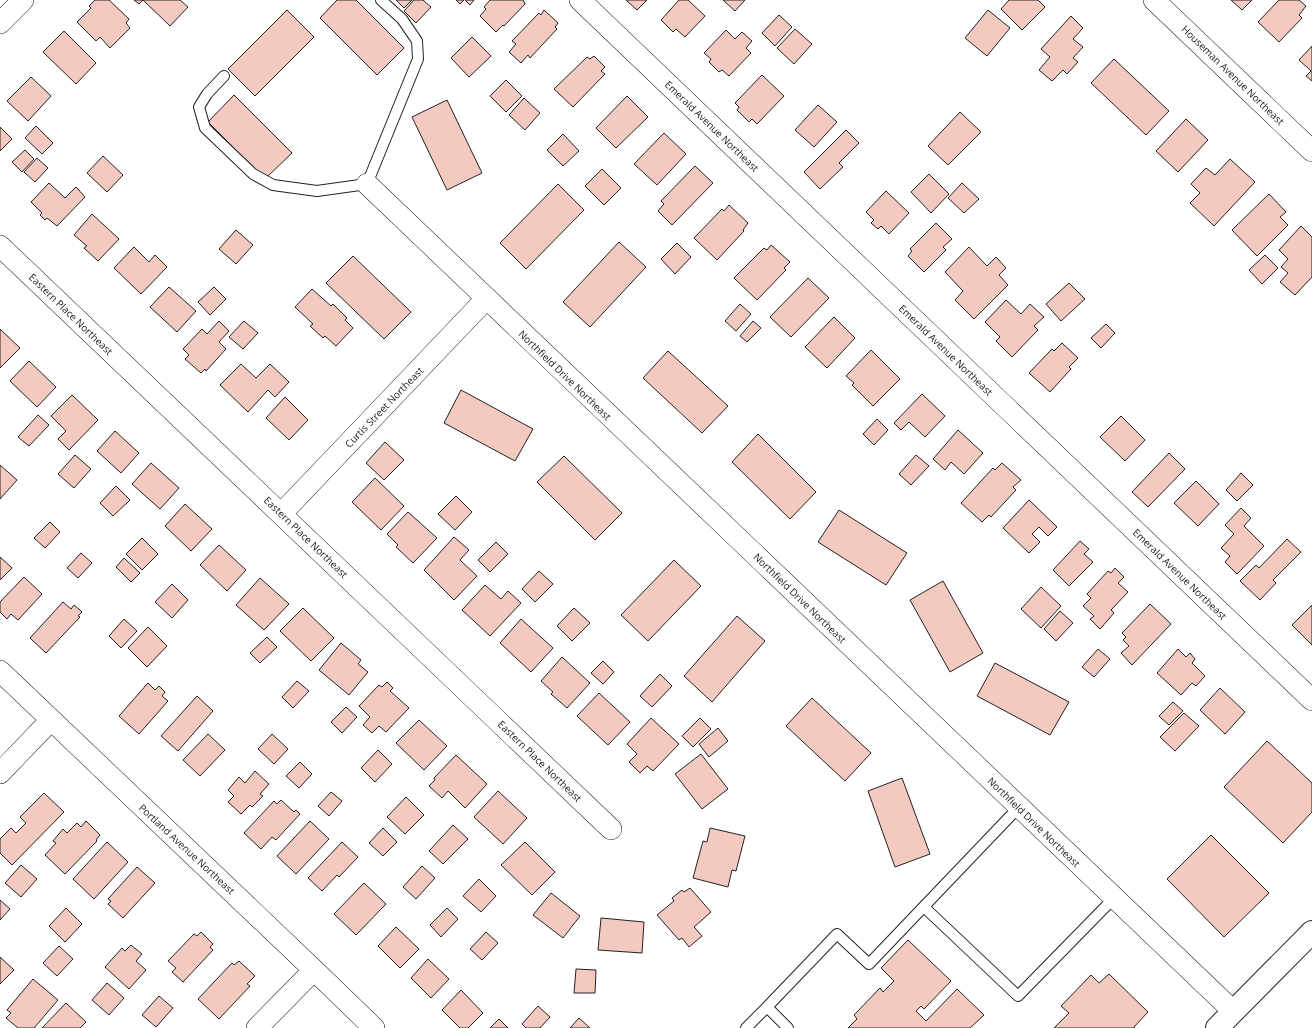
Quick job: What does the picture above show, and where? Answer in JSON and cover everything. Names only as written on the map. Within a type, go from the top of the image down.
[{"type":"main road","points":[[1217,1028],[1233,1011],[1309,942]]},
{"type":"street","points":[[0,23],[23,0]]},
{"type":"street","name":"Emerald Avenue Northeast","points":[[580,0],[1312,700]]},
{"type":"street","name":"Houseman Avenue Northeast","points":[[1154,0],[1312,151]]},
{"type":"street","name":"Northfield Drive Northeast","points":[[367,184],[1233,1011]]},
{"type":"street","name":"Eastern Place Northeast","points":[[0,246],[611,829]]},
{"type":"street","name":"Curtis Street Northeast","points":[[281,514],[486,299]]},
{"type":"street","name":"Portland Avenue Northeast","points":[[0,671],[374,1028]]},
{"type":"street","points":[[0,773],[51,720]]},
{"type":"street","points":[[256,1028],[314,970]]},
{"type":"lane","points":[[224,76],[207,94],[199,108],[205,128],[253,174],[273,185],[317,190],[367,184],[418,60],[417,41],[402,19],[381,0]]},
{"type":"lane","points":[[746,1028],[836,934],[869,964],[1019,807]]},
{"type":"lane","points":[[924,907],[1018,996],[1114,898]]},
{"type":"lane","points":[[767,1007],[788,1028]]},
{"type":"building","points":[[95,0],[109,0],[129,19],[126,23],[130,28],[110,48],[100,37],[96,41],[77,22],[91,8],[89,6]]},
{"type":"building","points":[[134,0],[143,0],[139,4]]},
{"type":"building","points":[[143,0],[180,0],[188,7],[170,26]]},
{"type":"building","points":[[337,0],[356,0],[404,48],[377,75],[320,18]]},
{"type":"building","points":[[396,0],[412,0],[404,8]]},
{"type":"building","points":[[414,0],[423,0],[431,7],[416,23],[404,11]]},
{"type":"building","points":[[456,0],[464,0],[460,4]]},
{"type":"building","points":[[465,0],[474,0],[470,5]]},
{"type":"building","points":[[490,0],[523,0],[525,4],[504,26],[503,25],[496,32],[480,16],[486,9],[484,7]]},
{"type":"building","points":[[626,0],[647,0],[637,10]]},
{"type":"building","points":[[679,0],[688,0],[705,16],[685,37],[676,29],[673,32],[661,20]]},
{"type":"building","points":[[723,0],[745,0],[735,11]]},
{"type":"building","points":[[1009,0],[1038,0],[1045,7],[1022,30],[1001,9]]},
{"type":"building","points":[[1231,0],[1252,0],[1242,10]]},
{"type":"building","points":[[1279,0],[1299,0],[1306,6],[1299,15],[1302,18],[1279,42],[1258,22]]},
{"type":"building","points":[[287,10],[314,37],[255,96],[228,69]]},
{"type":"building","points":[[544,10],[558,23],[555,27],[557,29],[530,58],[528,55],[521,63],[509,52],[516,44],[512,41],[539,13],[541,15]]},
{"type":"building","points":[[988,10],[1010,28],[987,56],[965,38]]},
{"type":"building","points":[[779,15],[792,27],[775,46],[762,33]]},
{"type":"building","points":[[1071,16],[1083,28],[1073,39],[1083,47],[1073,58],[1078,62],[1067,74],[1063,70],[1052,81],[1039,70],[1050,57],[1041,49]]},
{"type":"building","points":[[795,29],[812,44],[794,64],[777,48]]},
{"type":"building","points":[[726,30],[735,39],[742,32],[752,41],[746,48],[751,53],[729,76],[722,70],[719,72],[709,62],[711,59],[704,53]]},
{"type":"building","points":[[64,31],[96,63],[76,84],[43,52]]},
{"type":"building","points":[[472,37],[491,56],[469,77],[451,58]]},
{"type":"building","points":[[1312,46],[1312,81],[1306,76],[1311,71],[1299,60]]},
{"type":"building","points":[[594,56],[605,67],[601,71],[605,74],[573,107],[554,89],[587,57],[590,59]]},
{"type":"building","points":[[1114,59],[1169,111],[1146,135],[1091,83]]},
{"type":"building","points":[[762,75],[784,96],[757,124],[752,119],[749,122],[737,110],[739,107],[735,103]]},
{"type":"building","points":[[31,77],[51,96],[28,121],[7,101]]},
{"type":"building","points":[[506,80],[522,96],[506,112],[490,96]]},
{"type":"building","points":[[234,95],[292,153],[265,179],[208,122]]},
{"type":"building","points":[[627,96],[648,117],[616,148],[596,128]]},
{"type":"building","points":[[524,98],[540,113],[525,130],[509,115]]},
{"type":"building","points":[[447,100],[482,173],[447,190],[412,117]]},
{"type":"building","points":[[818,105],[837,122],[814,147],[795,130]]},
{"type":"building","points":[[960,112],[981,132],[948,165],[928,146]]},
{"type":"building","points":[[1186,119],[1208,140],[1178,172],[1156,151]]},
{"type":"building","points":[[36,126],[53,143],[42,154],[25,138]]},
{"type":"building","points":[[0,127],[12,139],[0,151]]},
{"type":"building","points":[[846,130],[859,143],[839,163],[843,167],[820,189],[804,172]]},
{"type":"building","points":[[664,133],[686,154],[657,185],[634,164]]},
{"type":"building","points":[[563,134],[579,151],[563,166],[547,150]]},
{"type":"building","points":[[25,150],[34,159],[22,172],[12,162]]},
{"type":"building","points":[[103,156],[123,175],[107,192],[87,173]]},
{"type":"building","points":[[37,158],[48,168],[35,182],[24,172]]},
{"type":"building","points":[[1230,159],[1255,182],[1214,226],[1190,203],[1200,193],[1191,184],[1206,168],[1215,175]]},
{"type":"building","points":[[695,166],[713,183],[672,225],[658,211],[664,204],[661,201]]},
{"type":"building","points":[[602,169],[621,188],[604,205],[585,186]]},
{"type":"building","points":[[929,174],[949,194],[931,213],[911,192]]},
{"type":"building","points":[[49,183],[65,198],[76,187],[85,197],[57,226],[47,218],[45,220],[40,215],[42,213],[31,202]]},
{"type":"building","points":[[962,183],[979,199],[964,213],[948,198]]},
{"type":"building","points":[[558,184],[584,210],[526,269],[500,243]]},
{"type":"building","points":[[886,191],[909,213],[889,234],[881,226],[878,229],[871,223],[874,220],[866,212]]},
{"type":"building","points":[[1269,194],[1286,212],[1280,217],[1288,225],[1257,256],[1232,230]]},
{"type":"building","points":[[729,205],[748,223],[743,230],[744,231],[717,260],[694,238],[722,209],[724,211]]},
{"type":"building","points":[[92,214],[119,239],[98,261],[84,248],[87,246],[74,235]]},
{"type":"building","points":[[936,223],[952,239],[943,247],[946,250],[924,272],[908,256],[912,251],[910,249]]},
{"type":"building","points":[[1301,226],[1312,237],[1312,277],[1295,295],[1280,282],[1288,273],[1281,267],[1288,259],[1279,250]]},
{"type":"building","points":[[236,230],[253,245],[236,264],[219,249]]},
{"type":"building","points":[[619,242],[646,267],[590,327],[563,302]]},
{"type":"building","points":[[677,243],[691,257],[675,274],[661,259]]},
{"type":"building","points":[[771,245],[790,262],[784,268],[786,270],[757,300],[734,278],[764,248],[767,250]]},
{"type":"building","points":[[134,247],[149,262],[155,255],[167,267],[141,294],[114,268]]},
{"type":"building","points":[[969,247],[987,266],[996,257],[1006,268],[999,275],[1008,285],[974,319],[955,300],[963,291],[945,272]]},
{"type":"building","points":[[1265,255],[1278,268],[1262,284],[1249,270]]},
{"type":"building","points":[[353,256],[411,312],[384,339],[326,283]]},
{"type":"building","points":[[808,278],[829,298],[791,337],[770,317]]},
{"type":"building","points":[[1069,283],[1085,299],[1061,321],[1046,304]]},
{"type":"building","points":[[169,287],[196,311],[177,332],[150,307]]},
{"type":"building","points":[[214,287],[226,299],[210,315],[198,302]]},
{"type":"building","points":[[312,289],[331,306],[333,304],[347,318],[345,320],[353,328],[336,346],[325,336],[323,338],[310,326],[313,324],[295,307]]},
{"type":"building","points":[[1006,300],[1021,314],[1030,304],[1044,317],[1034,326],[1038,330],[1012,357],[996,341],[1000,337],[985,322]]},
{"type":"building","points":[[740,304],[751,314],[736,331],[725,321]]},
{"type":"building","points":[[834,317],[855,338],[827,368],[805,347]]},
{"type":"building","points":[[219,321],[229,331],[219,342],[226,349],[206,371],[205,369],[201,373],[185,359],[189,355],[183,349],[202,329],[207,334]]},
{"type":"building","points":[[244,321],[258,333],[243,349],[229,337]]},
{"type":"building","points":[[753,321],[761,328],[747,342],[740,336]]},
{"type":"building","points":[[1106,324],[1115,333],[1101,348],[1091,338]]},
{"type":"building","points":[[0,329],[20,348],[0,368]]},
{"type":"building","points":[[1062,343],[1078,358],[1069,367],[1071,369],[1050,392],[1029,373],[1052,349],[1054,351]]},
{"type":"building","points":[[871,350],[900,379],[873,406],[852,385],[854,383],[846,376]]},
{"type":"building","points":[[668,351],[728,406],[702,433],[643,378]]},
{"type":"building","points":[[29,361],[56,387],[37,407],[10,381]]},
{"type":"building","points":[[241,364],[256,378],[270,364],[289,382],[275,397],[268,390],[248,412],[220,385]]},
{"type":"building","points":[[461,390],[533,429],[515,461],[444,423]]},
{"type":"building","points":[[922,394],[945,416],[925,437],[909,422],[901,430],[894,423]]},
{"type":"building","points":[[72,395],[98,420],[69,450],[58,439],[66,431],[51,416]]},
{"type":"building","points":[[285,397],[308,420],[289,440],[266,418]]},
{"type":"building","points":[[38,415],[49,425],[29,446],[18,437]]},
{"type":"building","points":[[1121,416],[1145,440],[1125,461],[1100,437]]},
{"type":"building","points":[[877,419],[888,430],[874,445],[863,434]]},
{"type":"building","points":[[958,430],[983,453],[964,474],[951,462],[945,470],[933,459]]},
{"type":"building","points":[[115,431],[139,453],[121,473],[97,451]]},
{"type":"building","points":[[758,434],[816,492],[790,519],[732,462]]},
{"type":"building","points":[[385,442],[404,460],[384,480],[366,463]]},
{"type":"building","points":[[1169,453],[1185,469],[1148,507],[1132,492]]},
{"type":"building","points":[[75,455],[91,469],[74,488],[58,474]]},
{"type":"building","points":[[916,455],[929,466],[911,485],[899,474]]},
{"type":"building","points":[[564,456],[622,513],[595,540],[537,482]]},
{"type":"building","points":[[151,463],[179,488],[160,509],[132,484]]},
{"type":"building","points":[[1002,463],[1021,480],[1013,487],[1016,490],[991,517],[989,515],[982,522],[961,503],[993,468],[995,470]]},
{"type":"building","points":[[0,465],[17,480],[0,499]]},
{"type":"building","points":[[1241,473],[1253,485],[1237,501],[1226,490]]},
{"type":"building","points":[[375,478],[404,506],[381,530],[352,502]]},
{"type":"building","points":[[1196,481],[1219,504],[1198,526],[1174,503]]},
{"type":"building","points":[[116,486],[130,500],[113,516],[100,503]]},
{"type":"building","points":[[456,496],[472,512],[455,530],[438,514]]},
{"type":"building","points":[[1029,500],[1057,527],[1048,536],[1039,527],[1032,534],[1040,542],[1029,553],[1003,528]]},
{"type":"building","points":[[185,504],[212,529],[191,551],[165,526]]},
{"type":"building","points":[[1241,508],[1251,518],[1244,526],[1264,546],[1237,574],[1225,562],[1230,556],[1221,548],[1234,534],[1225,525]]},
{"type":"building","points":[[839,510],[907,553],[886,585],[818,542]]},
{"type":"building","points":[[408,512],[437,538],[413,563],[396,547],[398,545],[387,534]]},
{"type":"building","points":[[50,522],[60,532],[45,548],[34,538]]},
{"type":"building","points":[[454,537],[469,550],[460,560],[477,576],[454,600],[424,570]]},
{"type":"building","points":[[142,538],[158,554],[142,570],[126,554]]},
{"type":"building","points":[[1287,539],[1301,552],[1273,580],[1276,583],[1260,600],[1240,581],[1256,565],[1259,568]]},
{"type":"building","points":[[1080,541],[1089,549],[1084,554],[1093,562],[1069,586],[1053,570]]},
{"type":"building","points":[[496,542],[508,554],[490,572],[478,560]]},
{"type":"building","points":[[219,545],[246,570],[227,591],[200,565]]},
{"type":"building","points":[[81,553],[92,563],[78,578],[67,568]]},
{"type":"building","points":[[0,557],[12,568],[0,580]]},
{"type":"building","points":[[124,558],[140,573],[131,582],[116,567]]},
{"type":"building","points":[[674,560],[701,586],[648,641],[621,615]]},
{"type":"building","points":[[1115,568],[1124,577],[1118,583],[1128,592],[1111,610],[1114,613],[1100,629],[1090,619],[1094,616],[1083,606],[1091,598],[1087,594],[1108,571],[1111,573]]},
{"type":"building","points":[[539,571],[553,584],[535,602],[522,589]]},
{"type":"building","points":[[24,577],[42,594],[18,620],[11,614],[7,619],[0,612],[0,602]]},
{"type":"building","points":[[260,578],[289,604],[264,630],[236,605]]},
{"type":"building","points":[[943,581],[983,653],[950,672],[910,600]]},
{"type":"building","points":[[172,584],[188,600],[172,618],[155,602]]},
{"type":"building","points":[[485,585],[501,599],[508,591],[521,603],[490,636],[462,610]]},
{"type":"building","points":[[1041,587],[1061,606],[1041,628],[1021,609]]},
{"type":"building","points":[[63,602],[71,609],[74,605],[82,612],[78,616],[80,617],[46,653],[30,638]]},
{"type":"building","points":[[1150,604],[1171,624],[1132,665],[1121,653],[1129,646],[1123,640],[1126,637],[1122,633]]},
{"type":"building","points":[[1312,605],[1312,645],[1292,625]]},
{"type":"building","points":[[303,608],[334,638],[311,661],[280,631]]},
{"type":"building","points":[[574,608],[590,623],[572,641],[557,626]]},
{"type":"building","points":[[1060,611],[1073,623],[1056,641],[1044,629]]},
{"type":"building","points":[[737,616],[765,641],[712,702],[684,676]]},
{"type":"building","points":[[124,619],[137,631],[121,648],[109,636]]},
{"type":"building","points":[[521,619],[553,648],[531,672],[500,643]]},
{"type":"building","points":[[148,627],[167,646],[147,667],[128,648]]},
{"type":"building","points":[[267,637],[277,647],[260,663],[250,653]]},
{"type":"building","points":[[341,643],[361,660],[358,664],[368,672],[349,695],[319,670]]},
{"type":"building","points":[[1098,649],[1110,659],[1094,677],[1082,667]]},
{"type":"building","points":[[1178,649],[1186,657],[1190,653],[1195,659],[1192,663],[1205,676],[1196,686],[1192,683],[1181,695],[1157,673]]},
{"type":"building","points":[[562,657],[590,683],[567,708],[551,694],[553,692],[541,681]]},
{"type":"building","points":[[603,661],[614,672],[603,684],[591,673]]},
{"type":"building","points":[[995,663],[1069,702],[1050,735],[977,696]]},
{"type":"building","points":[[660,674],[672,686],[652,707],[640,696]]},
{"type":"building","points":[[297,681],[309,691],[293,708],[282,697]]},
{"type":"building","points":[[387,682],[393,688],[390,691],[409,708],[386,732],[379,726],[372,733],[363,725],[370,717],[359,706],[379,685],[382,687]]},
{"type":"building","points":[[148,683],[155,690],[159,686],[165,692],[162,696],[168,701],[139,734],[119,716]]},
{"type":"building","points":[[1220,688],[1245,712],[1225,734],[1200,710]]},
{"type":"building","points":[[599,693],[630,722],[608,745],[577,716]]},
{"type":"building","points":[[197,696],[213,711],[178,751],[161,736]]},
{"type":"building","points":[[812,698],[871,753],[845,781],[786,726]]},
{"type":"building","points":[[1173,702],[1183,711],[1169,725],[1159,716]]},
{"type":"building","points":[[346,707],[357,717],[342,733],[331,722]]},
{"type":"building","points":[[1184,713],[1199,726],[1175,751],[1160,737]]},
{"type":"building","points":[[651,718],[679,744],[653,771],[647,766],[640,773],[629,762],[637,754],[627,744]]},
{"type":"building","points":[[700,718],[711,729],[693,747],[682,736]]},
{"type":"building","points":[[419,720],[447,746],[424,770],[396,743]]},
{"type":"building","points":[[718,728],[728,741],[709,757],[699,744]]},
{"type":"building","points":[[208,734],[225,750],[200,776],[183,760]]},
{"type":"building","points":[[272,734],[288,749],[274,764],[258,749]]},
{"type":"building","points":[[1267,741],[1312,783],[1312,812],[1283,843],[1224,787]]},
{"type":"building","points":[[378,750],[392,764],[375,782],[361,768]]},
{"type":"building","points":[[701,754],[728,789],[702,809],[675,774]]},
{"type":"building","points":[[456,755],[487,784],[465,808],[448,791],[442,798],[429,786],[435,780],[434,778]]},
{"type":"building","points":[[300,762],[312,774],[299,788],[286,776]]},
{"type":"building","points":[[255,771],[269,784],[260,794],[263,796],[252,807],[250,805],[241,814],[228,802],[234,796],[228,790],[239,777],[245,783]]},
{"type":"building","points":[[902,778],[930,854],[895,867],[868,791]]},
{"type":"building","points":[[498,791],[527,818],[503,844],[474,817]]},
{"type":"building","points":[[331,792],[342,801],[329,816],[318,806]]},
{"type":"building","points":[[44,793],[64,812],[12,865],[0,853],[0,839],[11,828],[16,833],[26,823],[20,817]]},
{"type":"building","points":[[406,797],[424,815],[405,834],[387,817]]},
{"type":"building","points":[[281,800],[294,812],[296,810],[300,814],[276,840],[272,837],[261,849],[244,833],[274,801],[277,804]]},
{"type":"building","points":[[86,821],[100,835],[96,840],[97,841],[65,874],[45,855],[56,843],[53,841],[63,829],[67,833],[77,823],[81,827]]},
{"type":"building","points":[[310,821],[329,839],[296,874],[277,856]]},
{"type":"building","points":[[453,825],[468,839],[443,864],[429,851]]},
{"type":"building","points":[[383,828],[397,842],[383,856],[369,843]]},
{"type":"building","points":[[710,828],[745,836],[736,871],[732,870],[728,887],[693,878],[703,841],[707,842]]},
{"type":"building","points":[[1211,835],[1269,893],[1224,937],[1167,879]]},
{"type":"building","points":[[107,842],[128,862],[94,899],[73,879]]},
{"type":"building","points":[[342,842],[358,857],[339,877],[337,875],[322,891],[308,878]]},
{"type":"building","points":[[525,842],[555,872],[532,895],[501,865]]},
{"type":"building","points":[[21,865],[37,879],[21,897],[5,883]]},
{"type":"building","points":[[422,866],[435,878],[416,899],[403,887]]},
{"type":"building","points":[[137,867],[155,883],[123,918],[108,904],[111,901],[108,899]]},
{"type":"building","points":[[479,879],[496,896],[481,912],[463,896]]},
{"type":"building","points":[[364,883],[386,904],[356,935],[334,914]]},
{"type":"building","points":[[690,888],[711,912],[694,927],[702,936],[689,947],[682,938],[679,940],[657,915],[674,901],[672,898],[682,890],[684,892]]},
{"type":"building","points":[[551,893],[580,916],[563,938],[533,915]]},
{"type":"building","points":[[0,900],[10,909],[0,920]]},
{"type":"building","points":[[66,908],[82,924],[65,942],[49,926]]},
{"type":"building","points":[[447,908],[458,919],[441,937],[430,925]]},
{"type":"building","points":[[601,918],[644,922],[642,953],[598,950]]},
{"type":"building","points":[[396,927],[419,949],[400,968],[378,946]]},
{"type":"building","points":[[201,932],[213,944],[210,947],[213,950],[183,982],[172,972],[176,968],[168,961],[194,934],[197,936]]},
{"type":"building","points":[[486,932],[498,943],[482,960],[470,949]]},
{"type":"building","points":[[908,940],[951,981],[924,1009],[921,1006],[916,1011],[926,1021],[957,989],[984,1015],[970,1028],[848,1028],[857,1019],[854,1015],[880,988],[883,992],[894,981],[881,968]]},
{"type":"building","points":[[131,945],[142,954],[136,961],[146,970],[129,989],[105,967],[122,948],[125,951]]},
{"type":"building","points":[[59,946],[73,959],[57,976],[43,963]]},
{"type":"building","points":[[0,957],[14,970],[0,984]]},
{"type":"building","points":[[428,959],[449,979],[431,998],[411,978]]},
{"type":"building","points":[[239,961],[255,976],[247,984],[250,986],[219,1019],[198,999],[232,963],[234,965]]},
{"type":"building","points":[[576,969],[596,970],[595,993],[574,993]]},
{"type":"building","points":[[1109,974],[1148,1012],[1134,1027],[1135,1028],[1054,1028],[1069,1013],[1061,1006],[1091,975],[1099,983]]},
{"type":"building","points":[[33,979],[58,1000],[34,1028],[18,1028],[6,1018],[11,1013],[7,1010]]},
{"type":"building","points":[[107,983],[124,998],[109,1015],[92,1000]]},
{"type":"building","points":[[461,990],[483,1013],[468,1028],[460,1028],[442,1010]]},
{"type":"building","points":[[159,996],[173,1008],[156,1027],[142,1015]]},
{"type":"building","points":[[66,1003],[86,1022],[80,1028],[42,1028]]},
{"type":"building","points":[[538,1006],[550,1017],[540,1028],[526,1028],[522,1024]]},
{"type":"building","points":[[579,1018],[590,1028],[570,1028]]},
{"type":"building","points":[[499,1019],[508,1028],[490,1028]]}]
